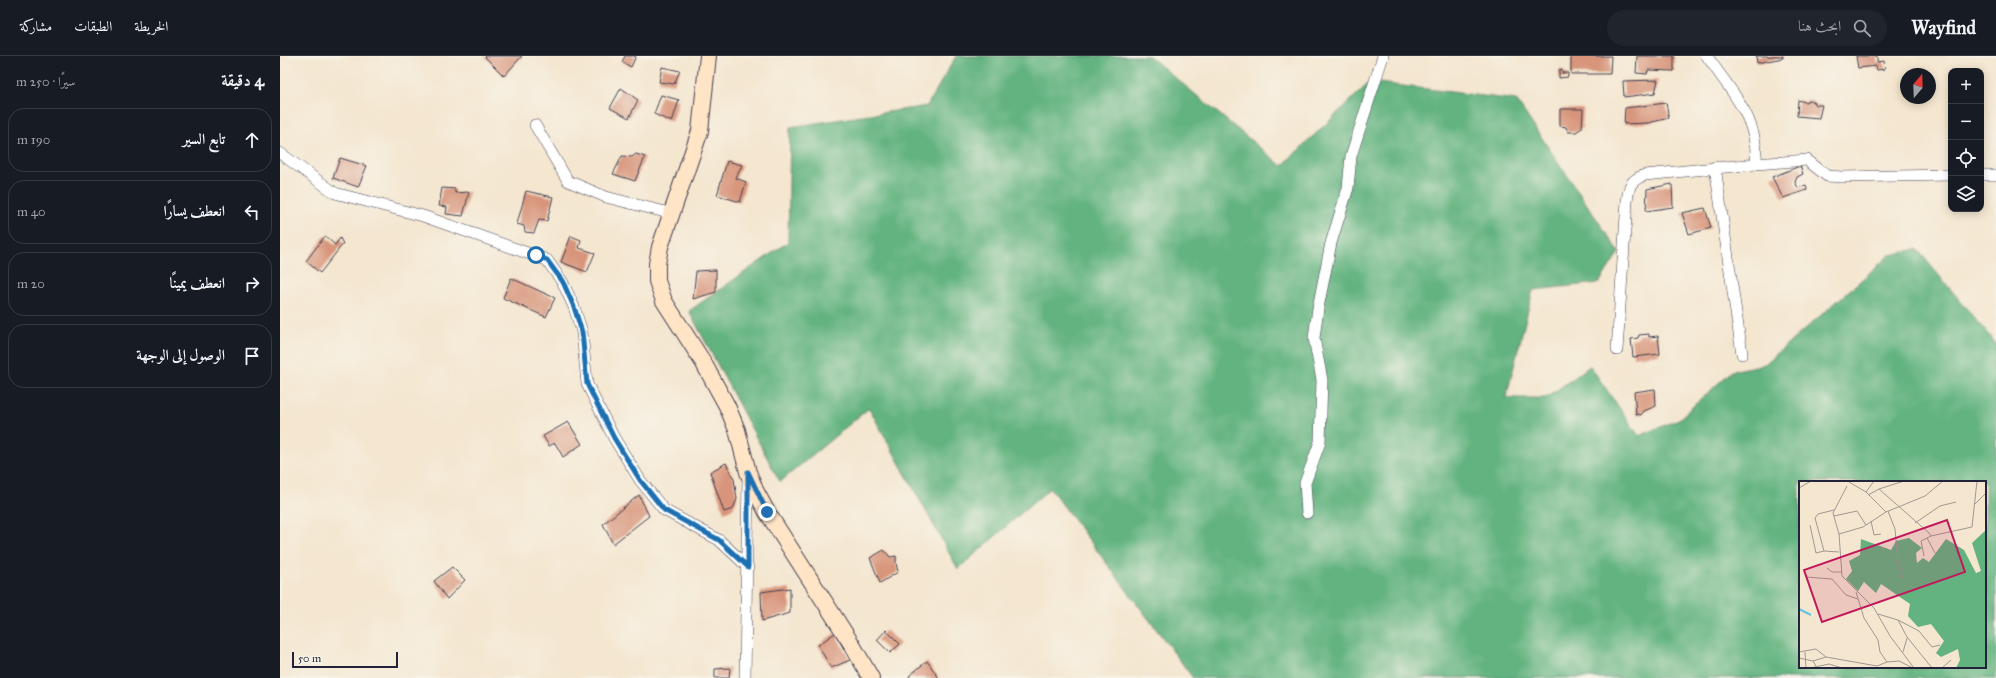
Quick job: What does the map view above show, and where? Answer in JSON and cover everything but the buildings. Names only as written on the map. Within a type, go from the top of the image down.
[{"type":"street","points":[[708,56],[707,82],[700,131],[673,214],[660,247],[657,264],[657,281],[664,301],[703,362],[727,406],[737,430],[748,472],[767,512],[851,643],[870,678]]},
{"type":"street","points":[[707,82],[717,56]]},
{"type":"street","points":[[1307,512],[1305,483],[1320,442],[1322,380],[1314,338],[1318,308],[1331,243],[1348,188],[1351,156],[1383,56]]},
{"type":"street","points":[[1707,56],[1750,119],[1756,141],[1756,164]]},
{"type":"street","points":[[535,125],[568,181],[606,197],[673,214]]},
{"type":"street","points":[[280,153],[335,193],[423,216],[547,260],[563,282],[574,307],[582,332],[587,384],[614,438],[640,480],[664,510],[719,540],[748,567]]},
{"type":"street","points":[[1617,350],[1628,187],[1634,179],[1645,175],[1715,167],[1807,160],[1827,176],[1948,175]]},
{"type":"street","points":[[1715,167],[1742,354]]},
{"type":"street","points":[[1984,175],[1996,175]]},
{"type":"street","points":[[745,678],[748,567],[748,472]]},
{"type":"green space","points":[[956,56],[1149,56],[1282,166],[1370,82],[1516,100],[1619,252],[1599,283],[1533,290],[1506,398],[1546,398],[1590,366],[1639,436],[1679,419],[1732,371],[1765,364],[1890,255],[1917,249],[1996,344],[1996,678],[1193,678],[1050,488],[958,569],[869,408],[780,482],[689,311],[788,242],[790,127],[927,106]]},
{"type":"route","points":[[536,255],[552,264],[563,282],[574,307],[582,332],[587,384],[614,438],[653,498],[664,510],[676,518],[719,540],[748,567],[748,472],[755,490],[767,512]]}]
